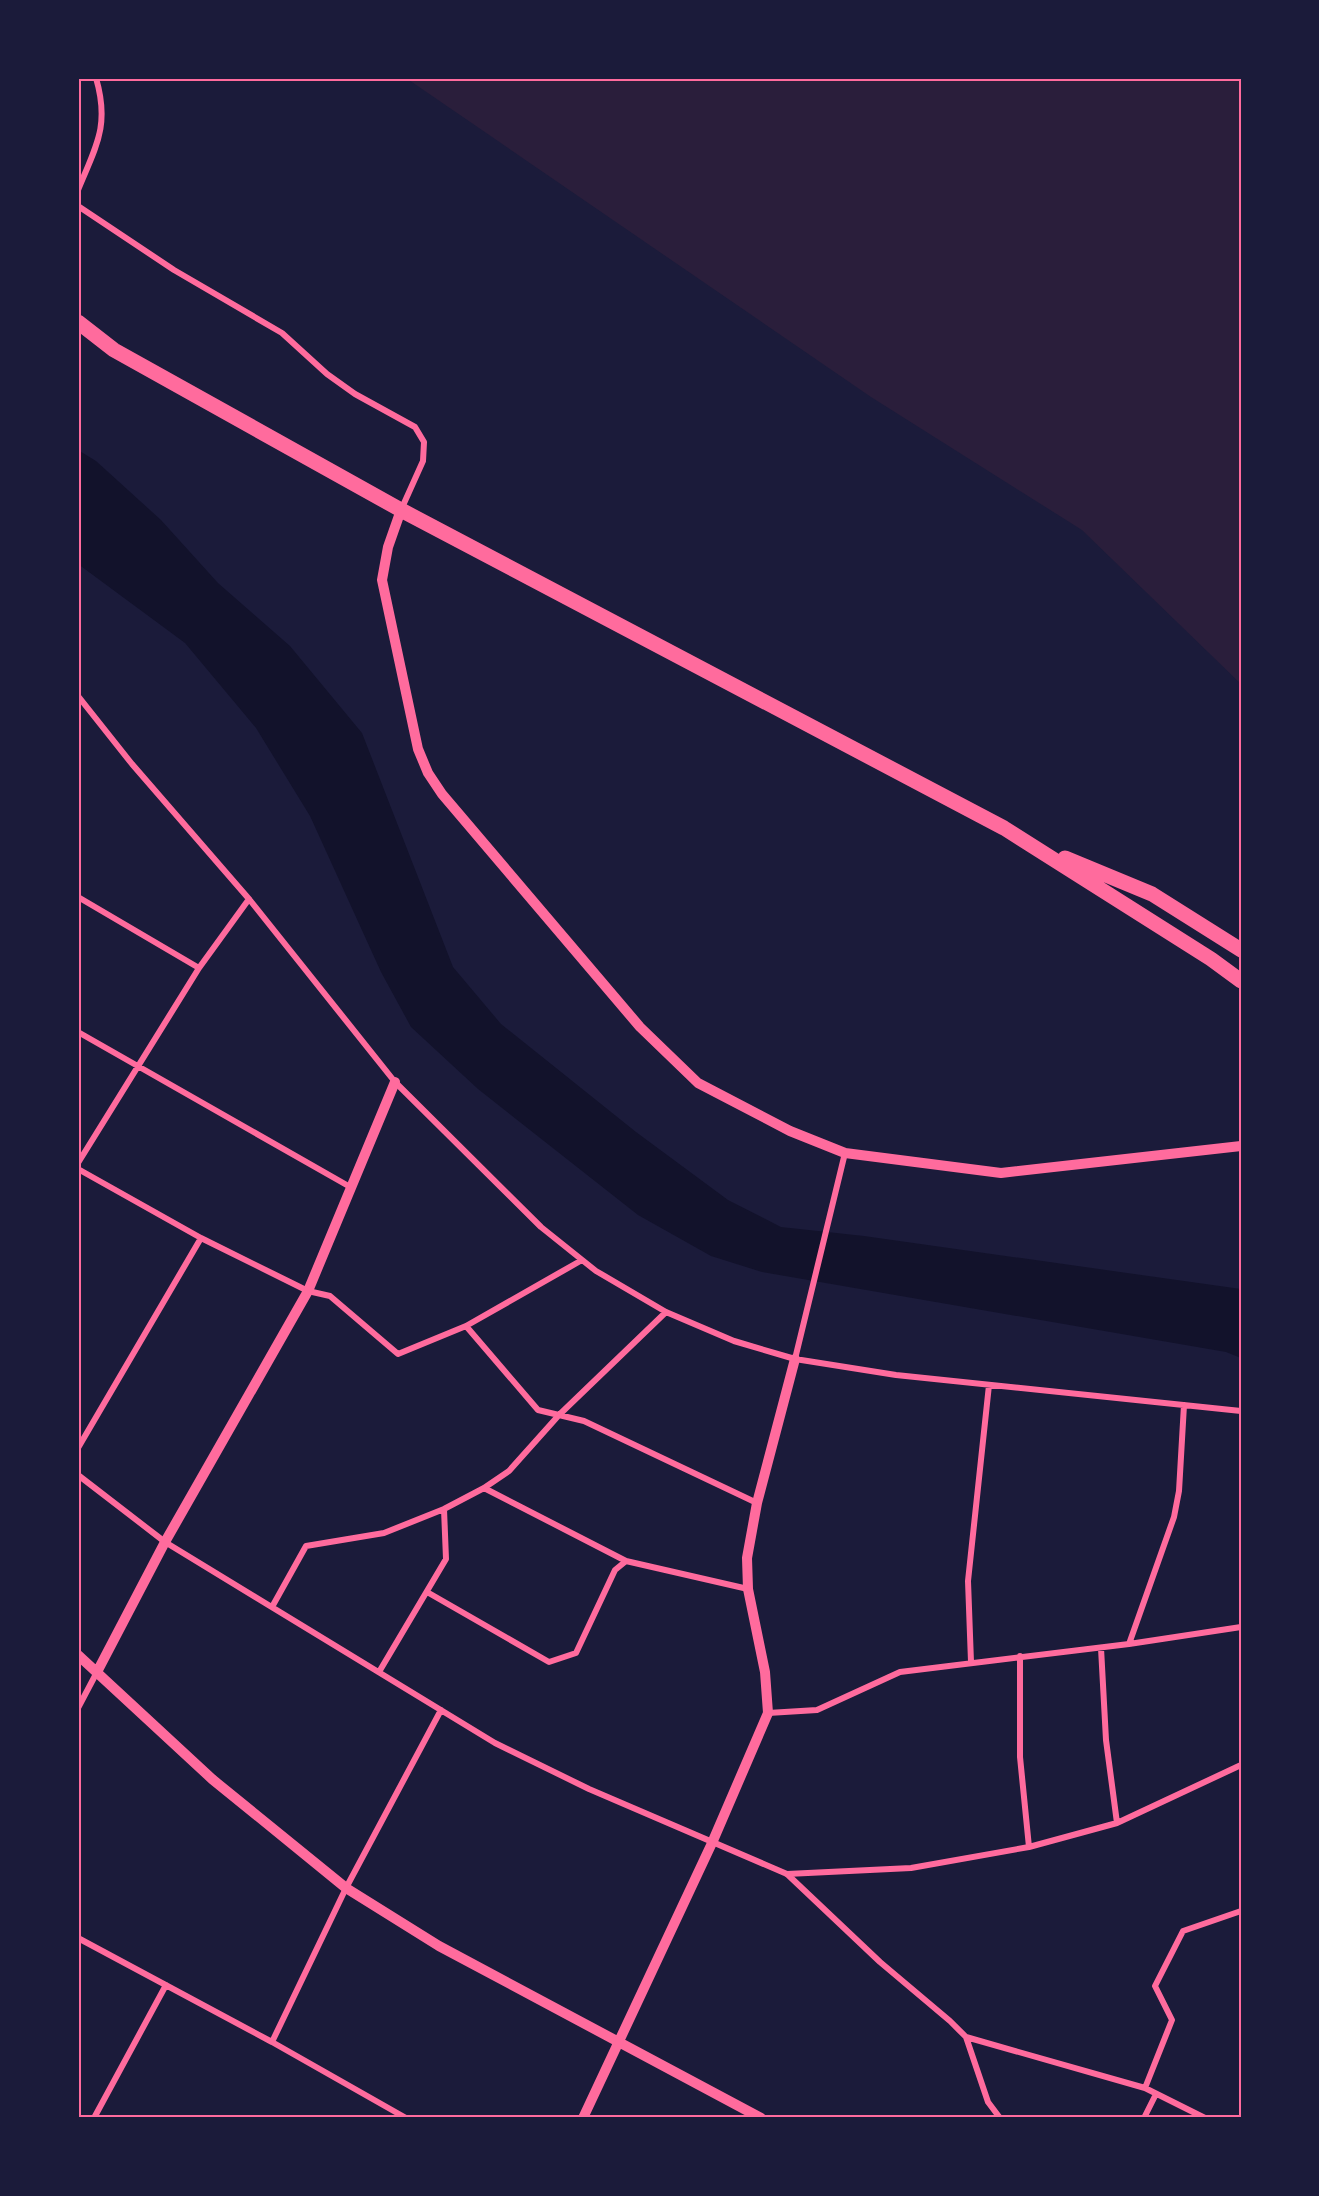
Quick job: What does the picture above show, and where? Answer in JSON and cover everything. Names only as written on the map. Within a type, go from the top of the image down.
[{"type":"main road","points":[[78,322],[114,350],[401,510],[1029,844],[1211,959],[1241,981]]},
{"type":"main road","points":[[1029,844],[1152,894],[1241,950]]},
{"type":"street","points":[[78,190],[102,132],[102,98],[96,78]]},
{"type":"street","points":[[78,206],[174,270],[282,333],[327,374],[355,394],[415,427],[424,442],[423,461],[401,510],[388,547],[382,580],[418,749],[428,773],[442,794],[640,1027],[698,1083],[758,1116],[845,1153],[1001,1173],[1241,1146]]},
{"type":"street","points":[[78,696],[132,764],[249,899],[395,1082],[541,1227],[582,1260],[666,1312],[734,1341],[795,1359],[989,1385],[1241,1411]]},
{"type":"street","points":[[78,897],[199,968]]},
{"type":"street","points":[[78,1163],[199,968],[249,899]]},
{"type":"street","points":[[78,1032],[351,1188]]},
{"type":"street","points":[[78,1708],[165,1542],[308,1291],[395,1082]]},
{"type":"street","points":[[583,2118],[712,1843],[768,1713],[765,1672],[748,1589],[749,1540],[795,1359],[836,1181],[845,1153]]},
{"type":"street","points":[[78,1169],[201,1238],[308,1291],[330,1296],[398,1354],[466,1326],[582,1260]]},
{"type":"street","points":[[78,1448],[201,1238]]},
{"type":"street","points":[[272,1607],[306,1546],[384,1533],[444,1509],[484,1488],[509,1471],[559,1415],[666,1312]]},
{"type":"street","points":[[466,1326],[538,1410],[585,1421],[757,1503]]},
{"type":"street","points":[[971,1662],[968,1581],[989,1385]]},
{"type":"street","points":[[1129,1644],[1174,1517],[1179,1491],[1184,1405]]},
{"type":"street","points":[[78,1475],[165,1542],[495,1743],[568,1779],[786,1874],[966,2037],[1145,2088],[1204,2118]]},
{"type":"street","points":[[484,1488],[626,1562],[748,1589]]},
{"type":"street","points":[[379,1672],[447,1559],[444,1509]]},
{"type":"street","points":[[427,1592],[549,1662],[576,1653],[615,1570],[626,1562]]},
{"type":"street","points":[[768,1713],[817,1710],[900,1672],[1101,1648],[1241,1627]]},
{"type":"street","points":[[1101,1648],[1106,1740],[1117,1823]]},
{"type":"street","points":[[78,1655],[212,1779],[346,1888],[439,1946],[620,2040],[761,2118]]},
{"type":"street","points":[[1020,1656],[1020,1757],[1029,1847]]},
{"type":"street","points":[[272,2042],[346,1888],[441,1710]]},
{"type":"street","points":[[786,1874],[911,1868],[1029,1847],[1117,1823],[1241,1765]]},
{"type":"street","points":[[1145,2088],[1172,2020],[1155,1986],[1183,1931],[1241,1911]]},
{"type":"street","points":[[78,1938],[272,2042],[406,2118]]},
{"type":"street","points":[[94,2118],[166,1985]]},
{"type":"street","points":[[966,2037],[988,2102],[1000,2118]]},
{"type":"street","points":[[1144,2118],[1156,2094]]},
{"type":"shaded area","points":[[406,78],[1241,78],[1241,684],[1082,530],[871,397]]},
{"type":"shaded area","points":[[78,450],[96,461],[161,520],[218,583],[290,646],[362,733],[453,967],[501,1024],[636,1132],[728,1200],[781,1227],[864,1236],[1241,1289],[1241,1358],[1226,1352],[762,1272],[711,1256],[638,1215],[478,1089],[411,1027],[381,972],[310,816],[256,728],[185,643],[78,564]]}]
